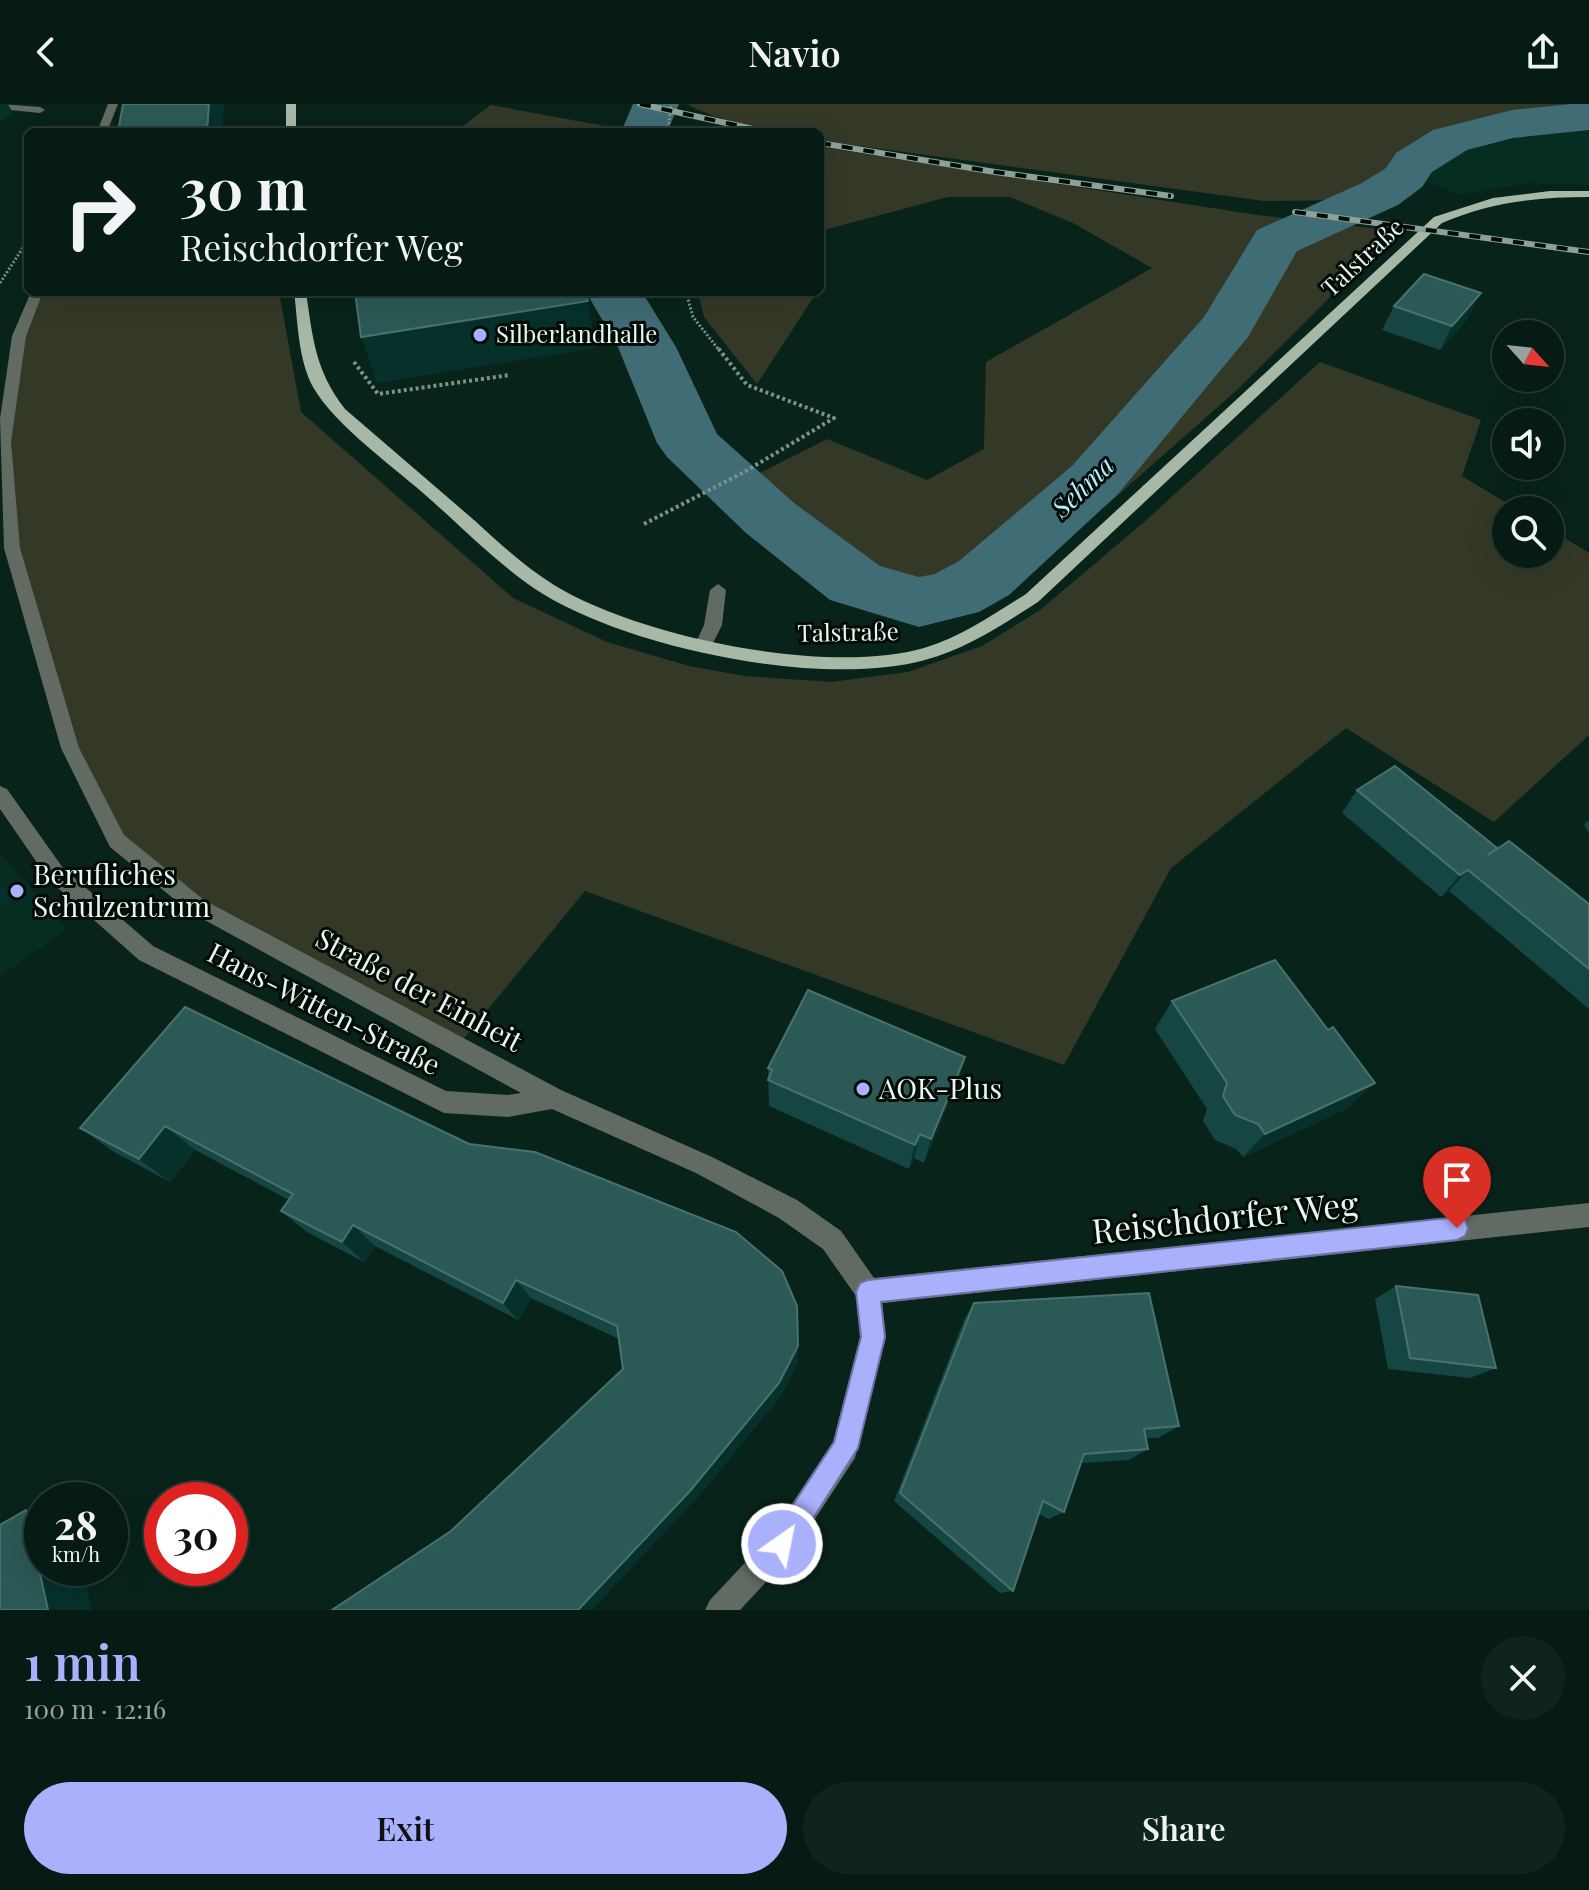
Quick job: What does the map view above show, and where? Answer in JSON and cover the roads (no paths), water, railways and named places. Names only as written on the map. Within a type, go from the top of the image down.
[{"type":"main road","points":[[291,104],[291,128]]},
{"type":"main road","name":"Talstraße","points":[[301,296],[309,356],[320,386],[340,412],[510,561],[549,590],[590,612],[703,647],[805,660],[909,658],[952,643],[993,623],[1032,598],[1438,220],[1486,201],[1511,196],[1589,194]]},
{"type":"street","points":[[104,128],[113,104]]},
{"type":"street","points":[[0,106],[40,110]]},
{"type":"street","name":"Straße der Einheit","points":[[35,296],[19,336],[4,442],[12,548],[70,748],[117,841],[197,906],[553,1098],[704,1165],[788,1209],[832,1240],[868,1292],[873,1337],[845,1448],[782,1544],[720,1610]]},
{"type":"street","points":[[703,647],[713,625],[718,590]]},
{"type":"street","name":"Hans-Witten-Straße","points":[[0,794],[56,874],[146,953],[444,1102],[508,1106],[553,1098]]},
{"type":"street","name":"Reischdorfer Weg","points":[[868,1292],[935,1282],[1589,1215]]},
{"type":"waterway","name":"Sehma","points":[[646,128],[656,104]]},
{"type":"waterway","name":"Sehma","points":[[616,296],[647,347],[689,443],[770,518],[855,583],[919,602],[954,595],[984,578],[1095,480],[1228,325],[1276,241],[1380,194],[1405,177],[1413,163],[1450,140],[1512,124],[1589,116]]},
{"type":"railway","points":[[640,104],[749,128]]},
{"type":"railway","points":[[824,144],[995,172],[1171,196]]},
{"type":"railway","points":[[1295,212],[1589,252]]},
{"type":"place","name":"Silberlandhalle","points":[[480,335]]},
{"type":"place","name":"Berufliches Schulzentrum","points":[[17,891]]},
{"type":"place","name":"AOK-Plus","points":[[863,1089]]}]
